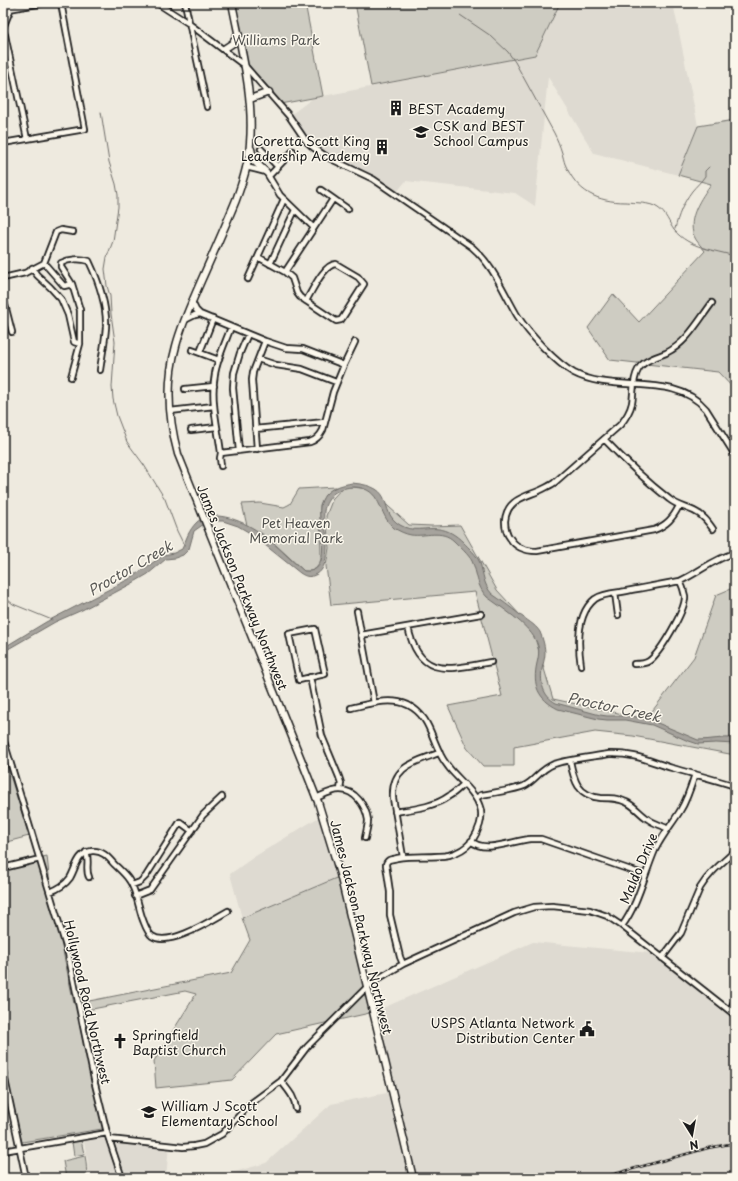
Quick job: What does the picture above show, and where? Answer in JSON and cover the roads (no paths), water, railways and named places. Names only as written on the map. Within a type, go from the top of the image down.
[{"type":"main road","name":"James Jackson Parkway Northwest","points":[[232,3],[250,99],[250,146],[243,180],[236,200],[184,320],[176,345],[169,396],[170,411],[178,454],[316,798],[329,838],[340,874],[413,1178]]},
{"type":"main road","points":[[224,49],[233,43],[238,34]]},
{"type":"main road","points":[[250,99],[269,92]]},
{"type":"main road","points":[[250,146],[254,161],[267,174]]},
{"type":"street","points":[[13,3],[3,30],[27,139]]},
{"type":"street","points":[[3,10],[43,3]]},
{"type":"street","points":[[3,143],[85,129],[61,3]]},
{"type":"street","points":[[157,3],[188,23],[245,66],[269,92],[289,116],[306,141],[314,148],[327,157],[373,179],[481,254],[490,265],[524,325],[539,343],[561,364],[574,373],[589,379],[603,382],[654,386],[685,393],[693,397],[706,409],[735,455]]},
{"type":"street","points":[[185,3],[188,23],[207,107]]},
{"type":"street","points":[[261,150],[278,167]]},
{"type":"street","points":[[267,174],[278,167],[293,151]]},
{"type":"street","points":[[246,167],[267,174],[280,195],[314,228]]},
{"type":"street","points":[[321,190],[348,209]]},
{"type":"street","points":[[248,279],[284,199]]},
{"type":"street","points":[[285,272],[333,199]]},
{"type":"street","points":[[270,264],[295,210]]},
{"type":"street","points":[[3,278],[25,273],[44,263],[56,232],[61,230],[73,232]]},
{"type":"street","points":[[258,257],[285,272],[292,278],[297,293],[300,297],[306,301],[336,321],[340,320],[355,300],[364,284],[358,277],[336,264],[332,264],[325,270],[306,301]]},
{"type":"street","points":[[70,377],[80,344],[80,310],[72,284],[61,267],[61,263],[70,260],[89,261],[96,275],[102,294],[106,326],[100,370]]},
{"type":"street","points":[[44,263],[64,286],[72,284]]},
{"type":"street","points":[[32,268],[61,299],[68,315],[74,342],[80,344]]},
{"type":"street","points":[[3,297],[12,332]]},
{"type":"street","points":[[192,302],[200,314],[230,327],[286,348],[304,349],[344,365]]},
{"type":"street","points":[[679,506],[670,522],[654,530],[537,551],[525,550],[514,544],[508,536],[505,525],[506,514],[512,504],[520,498],[554,483],[620,425],[628,415],[632,403],[634,384],[638,369],[641,365],[674,348],[687,336],[712,303]]},
{"type":"street","points":[[184,320],[195,314],[200,314]]},
{"type":"street","points":[[200,352],[213,319]]},
{"type":"street","points":[[221,466],[221,453],[214,406],[214,386],[215,373],[230,327]]},
{"type":"street","points":[[239,451],[233,388],[234,373],[248,334]]},
{"type":"street","points":[[257,449],[252,380],[253,372],[265,341]]},
{"type":"street","points":[[221,453],[316,440],[324,430],[336,382],[355,342]]},
{"type":"street","points":[[192,350],[219,360]]},
{"type":"street","points":[[258,359],[276,365],[307,370],[336,382]]},
{"type":"street","points":[[185,389],[214,386]]},
{"type":"street","points":[[170,411],[214,406]]},
{"type":"street","points":[[255,429],[325,422]]},
{"type":"street","points":[[190,430],[217,427]]},
{"type":"street","points":[[604,439],[633,468],[670,500],[679,506],[700,515],[708,521],[713,530]]},
{"type":"street","points":[[581,666],[578,636],[584,613],[596,598],[680,581],[718,558],[735,553]]},
{"type":"street","points":[[634,664],[646,663],[650,660],[663,644],[681,614],[684,607],[685,595],[680,581]]},
{"type":"street","points":[[615,593],[618,615]]},
{"type":"street","points":[[357,611],[374,703]]},
{"type":"street","points":[[361,635],[481,614]]},
{"type":"street","points":[[408,627],[411,641],[416,651],[424,660],[434,666],[452,669],[491,662]]},
{"type":"street","points":[[315,628],[325,674],[310,677],[299,680],[289,634],[315,628]]},
{"type":"street","points":[[310,677],[322,736],[340,776],[340,790]]},
{"type":"street","points":[[351,708],[386,701],[407,705],[416,710],[428,724],[439,753],[450,769],[476,798],[480,807],[481,818],[477,831],[471,841],[462,850],[450,855],[403,857],[386,862],[390,892],[390,915],[403,964]]},
{"type":"street","name":"Hollywood Road Northwest","points":[[3,738],[68,953],[95,1084],[107,1133],[122,1178]]},
{"type":"street","points":[[403,857],[392,791],[394,782],[399,773],[410,764],[439,753]]},
{"type":"street","points":[[476,798],[481,795],[523,787],[546,767],[555,764],[609,754],[627,754],[641,757],[735,786]]},
{"type":"street","points":[[570,761],[575,781],[585,792],[595,797],[615,799],[625,802],[635,807],[650,820],[668,829]]},
{"type":"street","name":"Maldo Drive","points":[[622,926],[633,908],[656,850],[686,802],[695,774]]},
{"type":"street","points":[[395,812],[437,803],[464,784]]},
{"type":"street","points":[[316,798],[340,790],[357,796],[368,818],[365,838]]},
{"type":"street","points":[[135,896],[150,890],[203,815],[222,797]]},
{"type":"street","points":[[132,885],[140,882],[146,876],[180,822],[192,831]]},
{"type":"street","points":[[471,841],[478,846],[488,847],[530,839],[541,840],[645,876]]},
{"type":"street","points":[[50,892],[58,889],[70,878],[81,856],[86,852],[98,851],[104,854],[128,878],[132,885],[142,920],[151,936],[157,938],[168,938],[182,936],[228,911]]},
{"type":"street","points":[[662,958],[681,933],[704,882],[709,875],[735,851]]},
{"type":"street","points":[[86,852],[88,859],[87,871],[89,877]]},
{"type":"street","points":[[3,868],[40,859]]},
{"type":"street","points":[[109,1139],[183,1147],[204,1144],[214,1139],[222,1134],[250,1104],[281,1081],[307,1047],[367,987],[403,964],[514,913],[534,907],[552,906],[590,910],[607,916],[622,926],[735,1015]]},
{"type":"street","points":[[730,1011],[735,999]]},
{"type":"street","points":[[3,1070],[6,1096],[20,1148],[26,1178]]},
{"type":"street","points":[[281,1081],[294,1097],[296,1109]]},
{"type":"street","points":[[3,1151],[107,1133]]},
{"type":"waterway","points":[[460,15],[491,36],[508,52],[554,133],[570,174],[582,188],[589,194],[606,200],[642,203],[655,206],[661,210],[674,230],[687,241],[702,248],[735,256]]},
{"type":"waterway","points":[[101,112],[109,162],[118,195],[118,207],[113,241],[107,257],[105,269],[110,296],[115,342],[112,387],[113,399],[117,416],[127,442],[144,465],[165,499],[184,545]]},
{"type":"waterway","points":[[675,229],[679,214],[686,200],[705,176],[705,171],[709,167]]},
{"type":"waterway","points":[[3,596],[13,604],[52,620]]},
{"type":"railway","points":[[600,1178],[708,1148],[735,1143]]},
{"type":"place","name":"BEST Academy","points":[[396,108]]},
{"type":"place","name":"CSK and BEST School Campus","points":[[421,132]]},
{"type":"place","name":"Coretta Scott King Leadership Academy","points":[[382,147]]},
{"type":"place","name":"USPS Atlanta Network Distribution Center","points":[[587,1029]]},
{"type":"place","name":"Springfield Baptist Church","points":[[120,1041]]},
{"type":"place","name":"William J Scott Elementary School","points":[[149,1112]]},
{"type":"park label","name":"Williams Park","points":[[276,39]]},
{"type":"park label","name":"Pet Heaven Memorial Park","points":[[296,530]]},
{"type":"water label","name":"Proctor Creek","points":[[130,568]]},
{"type":"water label","name":"Proctor Creek","points":[[614,707]]}]
